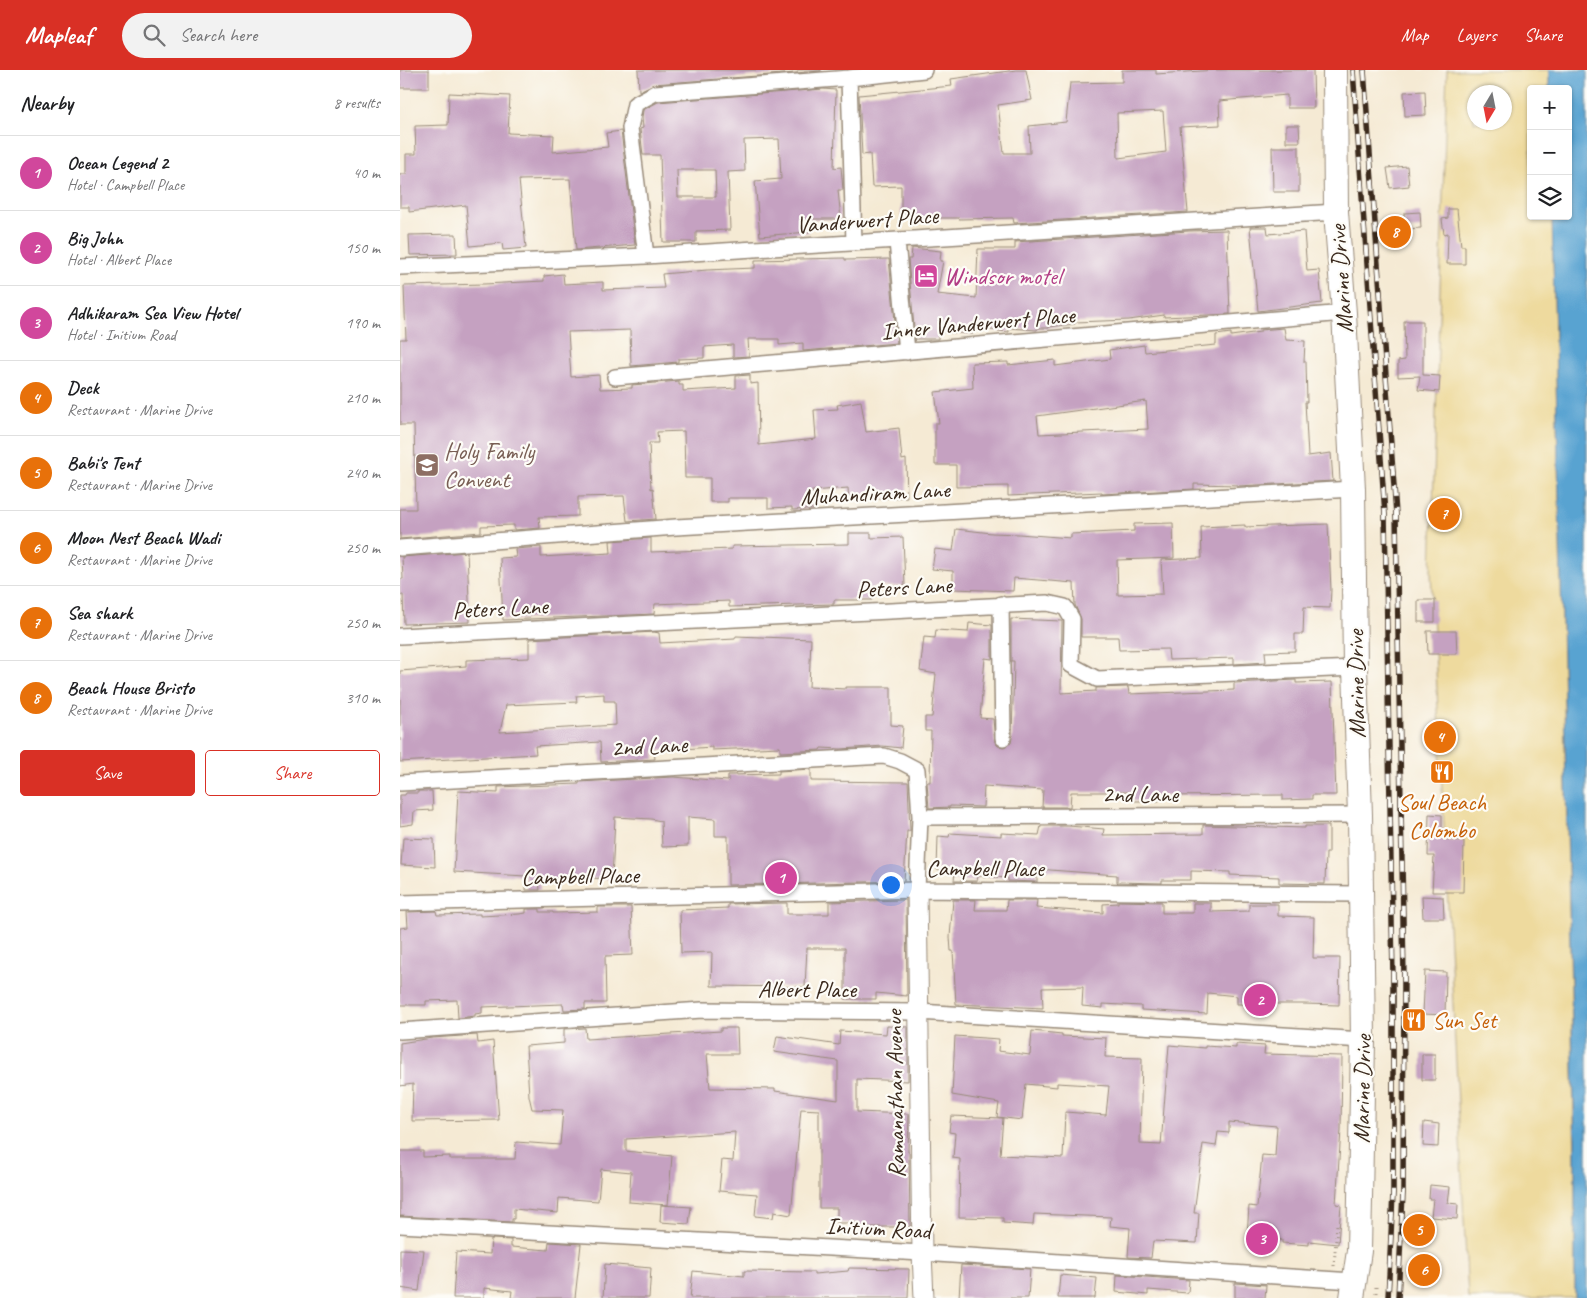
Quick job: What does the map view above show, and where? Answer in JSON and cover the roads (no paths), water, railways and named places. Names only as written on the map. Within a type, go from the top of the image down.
[{"type":"main road","name":"Marine Drive","points":[[1335,70],[1336,212],[1344,313],[1352,489],[1360,815],[1363,1040],[1358,1251],[1353,1290]]},
{"type":"street","points":[[646,256],[630,128],[635,104],[656,92],[849,78],[924,70]]},
{"type":"street","points":[[849,78],[854,243]]},
{"type":"street","name":"Vanderwert Place","points":[[400,267],[646,256],[1336,212]]},
{"type":"street","points":[[897,241],[907,352]]},
{"type":"street","name":"Inner Vanderwert Place","points":[[615,377],[1344,313]]},
{"type":"street","name":"Muhandiram Lane","points":[[400,548],[676,527],[1352,489]]},
{"type":"street","name":"Peters Lane","points":[[400,636],[1047,603],[1065,607],[1072,619],[1071,664],[1097,679],[1355,668]]},
{"type":"street","points":[[1001,604],[1003,738]]},
{"type":"street","name":"2nd Lane","points":[[400,783],[884,756],[900,761],[917,770],[920,818],[1360,815]]},
{"type":"street","points":[[917,890],[920,818]]},
{"type":"street","name":"Campbell Place","points":[[400,903],[917,890],[1360,894]]},
{"type":"street","name":"Ramanathan Avenue","points":[[917,890],[924,1298]]},
{"type":"street","name":"Albert Place","points":[[400,1031],[702,1010],[919,1012],[1363,1040]]},
{"type":"street","name":"Initium Road","points":[[400,1225],[922,1253],[1353,1290]]},
{"type":"water","points":[[1549,70],[1587,70],[1587,1298],[1575,1298],[1575,1138],[1552,220],[1572,220],[1572,85],[1549,85]]},
{"type":"railway","points":[[1353,70],[1385,514],[1393,978],[1393,1193],[1388,1298]]},
{"type":"railway","points":[[1364,70],[1396,514],[1404,978],[1403,1193],[1398,1298]]},
{"type":"place","name":"Beach House Bristo","points":[[1395,232]]},
{"type":"place","name":"Windsor motel","points":[[926,276]]},
{"type":"place","name":"Holy Family Convent","points":[[427,465]]},
{"type":"place","name":"Sea shark","points":[[1444,514]]},
{"type":"place","name":"Deck","points":[[1440,737]]},
{"type":"place","name":"Soul Beach Colombo","points":[[1442,772]]},
{"type":"place","name":"Ocean Legend 2","points":[[781,878]]},
{"type":"place","name":"Big John","points":[[1260,1000]]},
{"type":"place","name":"Sun Set","points":[[1414,1020]]},
{"type":"place","name":"Babi's Tent","points":[[1419,1230]]},
{"type":"place","name":"Adhikaram Sea View Hotel","points":[[1262,1239]]},
{"type":"place","name":"Moon Nest Beach Wadi","points":[[1424,1270]]}]
